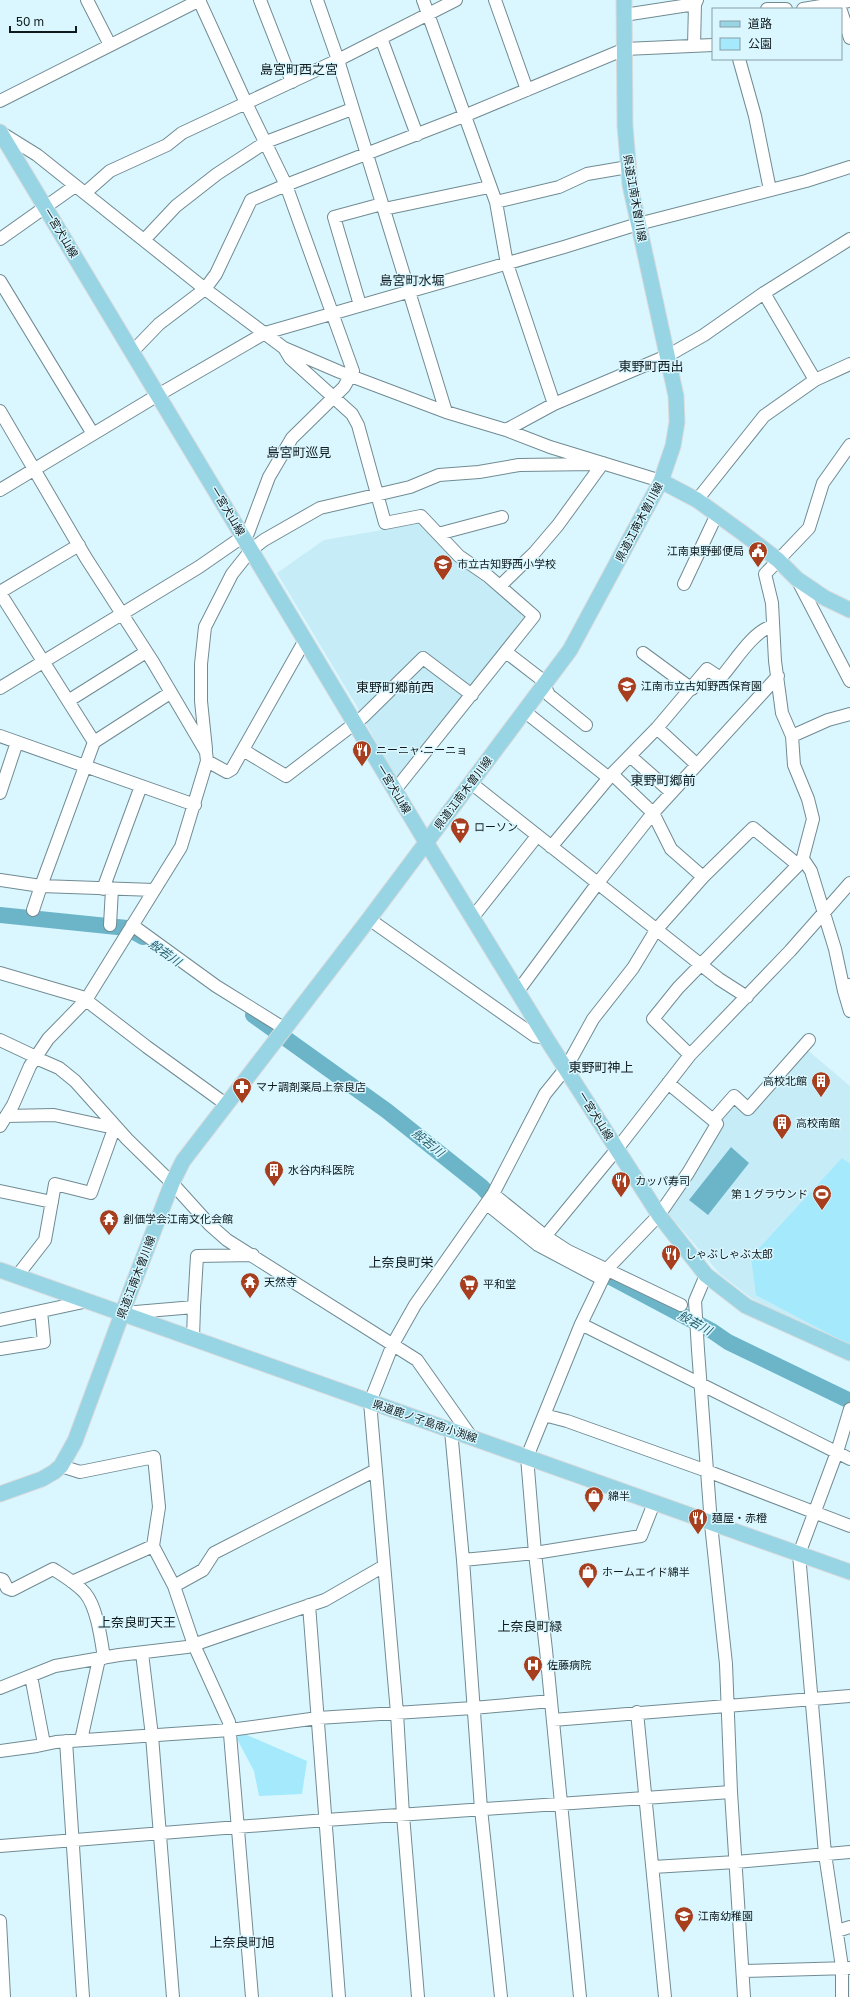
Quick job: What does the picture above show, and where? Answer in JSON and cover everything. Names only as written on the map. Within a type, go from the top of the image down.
[{"type":"main road","name":"県道江南木曽川線","points":[[0,1494],[42,1479],[61,1466],[75,1441],[172,1183],[183,1161],[369,919],[544,685],[578,637],[661,481],[673,446],[677,422],[676,396],[669,355],[638,224],[628,167],[625,126],[624,0]]},
{"type":"main road","name":"一宮犬山線","points":[[0,132],[426,842],[546,1038],[659,1215],[706,1275],[746,1306],[850,1353]]},
{"type":"main road","points":[[661,481],[697,500],[778,560],[797,579],[825,598],[850,610]]},
{"type":"main road","name":"県道鹿ノ子島南小渕線","points":[[0,1270],[711,1524],[850,1572]]},
{"type":"street","points":[[87,0],[110,45]]},
{"type":"street","points":[[0,101],[199,0],[246,103],[286,185],[353,371],[344,387],[334,398],[292,438],[269,477],[248,534],[247,543],[205,627],[201,664],[201,701],[207,757],[195,804],[181,847],[86,1000],[48,1039],[30,1066],[0,1126]]},
{"type":"street","points":[[260,0],[292,82]]},
{"type":"street","points":[[423,0],[496,202],[507,264],[554,404]]},
{"type":"street","points":[[0,239],[45,207],[80,189],[110,171],[167,145],[182,133],[338,60],[456,0]]},
{"type":"street","points":[[495,0],[527,90]]},
{"type":"street","points":[[321,2],[352,109],[446,412]]},
{"type":"street","points":[[624,16],[696,2],[694,46]]},
{"type":"street","points":[[816,8],[842,6],[850,38]]},
{"type":"street","points":[[381,38],[417,135]]},
{"type":"street","points":[[132,352],[159,324],[205,289],[216,274],[252,200],[286,185],[464,116],[625,49],[712,45]]},
{"type":"street","points":[[739,60],[755,116],[770,190]]},
{"type":"street","points":[[145,239],[176,206],[217,174],[266,142],[352,109]]},
{"type":"street","points":[[0,132],[37,154],[145,239],[205,289],[284,348],[350,376],[446,412],[506,430],[550,447],[661,481]]},
{"type":"street","points":[[496,202],[559,187],[587,174],[628,167]]},
{"type":"street","points":[[0,490],[265,333],[507,264],[638,224],[806,181],[850,167]]},
{"type":"street","points":[[360,306],[334,217],[489,186]]},
{"type":"street","points":[[506,430],[554,404],[669,355],[704,334],[764,293],[850,239]]},
{"type":"street","points":[[0,281],[93,434]]},
{"type":"street","points":[[764,293],[815,380]]},
{"type":"street","points":[[284,348],[290,358],[320,387],[352,414],[358,425],[385,523],[421,516],[459,556],[500,586],[534,616],[395,790]]},
{"type":"street","points":[[697,500],[764,416],[815,380],[850,364]]},
{"type":"street","points":[[0,411],[79,545],[146,652],[207,757],[227,772],[232,769],[306,640]]},
{"type":"street","points":[[690,1055],[653,1019],[678,988],[800,862],[813,819],[808,799],[794,765],[792,736],[782,713],[775,661],[772,603],[764,574],[809,528],[823,483],[850,445]]},
{"type":"street","points":[[0,688],[199,567],[247,543],[264,540],[320,508],[377,493],[410,487],[439,475],[479,472],[519,465],[603,463]]},
{"type":"street","points":[[500,586],[535,552],[558,525],[603,463]]},
{"type":"street","points":[[684,584],[717,514]]},
{"type":"street","points":[[438,534],[502,517]]},
{"type":"street","points":[[79,545],[0,592],[94,742]]},
{"type":"street","points":[[797,579],[849,677]]},
{"type":"street","points":[[551,847],[611,776],[657,728],[707,670],[720,677],[723,675],[756,635],[768,627],[773,626]]},
{"type":"street","points":[[68,701],[146,652]]},
{"type":"street","points":[[506,652],[541,679],[549,695],[586,725]]},
{"type":"street","points":[[643,653],[692,689]]},
{"type":"street","points":[[243,750],[286,776],[362,717],[423,658],[472,695]]},
{"type":"street","points":[[518,991],[597,884],[652,813],[778,676]]},
{"type":"street","points":[[33,910],[40,886],[94,742],[170,694]]},
{"type":"street","points":[[524,711],[611,776],[652,813],[670,850],[703,877]]},
{"type":"street","points":[[792,736],[828,720],[850,714]]},
{"type":"street","points":[[657,728],[696,764]]},
{"type":"street","points":[[0,736],[195,804]]},
{"type":"street","points":[[0,793],[17,742]]},
{"type":"street","points":[[630,756],[671,792]]},
{"type":"street","points":[[471,783],[701,965],[747,997]]},
{"type":"street","points":[[110,925],[108,889],[141,786]]},
{"type":"street","points":[[418,1997],[403,1815],[397,1713],[370,1402],[393,1344],[421,1296],[490,1199],[545,1094],[566,1068],[593,1019],[634,968],[656,930],[703,877],[753,828],[811,871],[847,986],[850,1011]]},
{"type":"street","points":[[472,917],[537,836]]},
{"type":"street","points":[[0,880],[40,886],[154,890]]},
{"type":"street","points":[[541,1241],[617,1149],[690,1055],[747,997],[824,914],[850,883]]},
{"type":"street","points":[[369,919],[535,1036],[546,1038]]},
{"type":"street","points":[[132,925],[210,981],[284,1029]]},
{"type":"street","points":[[0,973],[82,997],[147,1047],[227,1105]]},
{"type":"street","points":[[0,1040],[59,1068],[75,1081],[115,1126],[172,1183],[210,1225],[228,1240],[254,1255],[418,1360],[472,1438]]},
{"type":"street","points":[[713,1120],[734,1096],[748,1109],[809,1040]]},
{"type":"street","points":[[580,1997],[535,1553],[527,1457],[581,1324],[604,1274],[659,1215],[688,1173],[717,1124],[668,1083]]},
{"type":"street","points":[[5,1114],[54,1115],[115,1126]]},
{"type":"street","points":[[17,1276],[45,1240],[55,1184],[91,1193],[115,1126]]},
{"type":"street","points":[[0,1191],[52,1202]]},
{"type":"street","points":[[490,1199],[541,1241],[568,1251],[604,1274],[681,1305]]},
{"type":"street","points":[[193,1338],[197,1256],[254,1255]]},
{"type":"street","points":[[706,1275],[695,1301],[711,1524],[729,1705],[731,1792],[744,1997]]},
{"type":"street","points":[[0,1320],[88,1301]]},
{"type":"street","points":[[122,1313],[194,1307]]},
{"type":"street","points":[[0,1349],[44,1342],[41,1311]]},
{"type":"street","points":[[581,1324],[850,1459]]},
{"type":"street","points":[[842,1997],[846,1968],[837,1931],[825,1854],[799,1554],[837,1452],[850,1409]]},
{"type":"street","points":[[544,1415],[567,1421],[707,1471],[850,1526]]},
{"type":"street","points":[[451,1430],[463,1560],[481,1809],[500,1997]]},
{"type":"street","points":[[61,1466],[80,1472],[154,1457],[159,1507],[152,1546],[174,1586],[194,1645],[225,1709],[230,1730],[252,1997]]},
{"type":"street","points":[[174,1586],[203,1570],[214,1553],[376,1470]]},
{"type":"street","points":[[463,1560],[535,1553],[641,1536],[654,1503]]},
{"type":"street","points":[[72,1582],[152,1546]]},
{"type":"street","points":[[0,1688],[56,1666],[101,1658],[167,1651],[194,1645],[324,1600],[384,1566]]},
{"type":"street","points":[[0,1579],[7,1588],[12,1590],[53,1569],[86,1594],[99,1624],[101,1658],[81,1740]]},
{"type":"street","points":[[309,1605],[339,1997]]},
{"type":"street","points":[[142,1653],[152,1736],[173,1997]]},
{"type":"street","points":[[31,1676],[44,1744]]},
{"type":"street","points":[[553,1720],[637,1712],[850,1696]]},
{"type":"street","points":[[0,1751],[66,1741],[230,1730],[318,1718],[473,1708],[551,1701]]},
{"type":"street","points":[[637,1712],[665,1997]]},
{"type":"street","points":[[66,1741],[83,1997]]},
{"type":"street","points":[[0,1846],[326,1820],[731,1792]]},
{"type":"street","points":[[653,1867],[736,1862],[850,1852]]},
{"type":"street","points":[[0,1921],[4,1997]]},
{"type":"street","points":[[837,1931],[850,1927]]},
{"type":"street","points":[[742,1971],[846,1968]]},
{"type":"shaded area","points":[[423,523],[469,571],[532,618],[397,781],[355,703],[277,573],[324,540]]},
{"type":"shaded area","points":[[805,1048],[850,1086],[850,1349],[751,1298],[720,1274],[667,1212],[733,1098],[747,1111]]},
{"type":"shaded area","points":[[731,1147],[749,1163],[708,1215],[689,1200]]},
{"type":"green space","name":"第１グラウンド","points":[[842,1158],[850,1164],[850,1345],[756,1295],[751,1257]]},
{"type":"green space","points":[[240,1732],[307,1761],[302,1794],[259,1796],[254,1771],[237,1739]]},
{"type":"waterway","name":"般若川","points":[[0,915],[127,928],[143,937]]},
{"type":"waterway","name":"般若川","points":[[253,1015],[387,1111],[482,1187],[501,1208]]},
{"type":"waterway","name":"般若川","points":[[601,1272],[712,1331],[728,1342],[850,1401]]},
{"type":"place","name":"江南東野郵便局","points":[[758,568]]},
{"type":"place","name":"市立古知野西小学校","points":[[443,581]]},
{"type":"place","name":"江南市立古知野西保育園","points":[[627,703]]},
{"type":"place","name":"ニーニャ·ニーニョ","points":[[362,767]]},
{"type":"place","name":"ローソン","points":[[460,844]]},
{"type":"place","name":"高校北館","points":[[821,1098]]},
{"type":"place","name":"マナ調剤薬局上奈良店","points":[[242,1104]]},
{"type":"place","name":"高校南館","points":[[782,1140]]},
{"type":"place","name":"水谷内科医院","points":[[274,1187]]},
{"type":"place","name":"カッパ寿司","points":[[621,1198]]},
{"type":"place","name":"第１グラウンド","points":[[822,1211]]},
{"type":"place","name":"創価学会江南文化会館","points":[[109,1236]]},
{"type":"place","name":"しゃぶしゃぶ太郎","points":[[671,1271]]},
{"type":"place","name":"天然寺","points":[[250,1299]]},
{"type":"place","name":"平和堂","points":[[469,1301]]},
{"type":"place","name":"綿半","points":[[594,1513]]},
{"type":"place","name":"麺屋・赤橙","points":[[698,1535]]},
{"type":"place","name":"ホームエイド綿半","points":[[588,1589]]},
{"type":"place","name":"佐藤病院","points":[[533,1682]]},
{"type":"place","name":"江南幼稚園","points":[[684,1933]]},
{"type":"district","name":"島宮町西之宮","points":[[299,69]]},
{"type":"district","name":"島宮町水堀","points":[[412,280]]},
{"type":"district","name":"東野町西出","points":[[651,366]]},
{"type":"district","name":"島宮町巡見","points":[[299,452]]},
{"type":"district","name":"東野町郷前西","points":[[395,687]]},
{"type":"district","name":"東野町郷前","points":[[663,780]]},
{"type":"district","name":"東野町神上","points":[[601,1067]]},
{"type":"district","name":"上奈良町栄","points":[[401,1262]]},
{"type":"district","name":"上奈良町天王","points":[[137,1622]]},
{"type":"district","name":"上奈良町緑","points":[[530,1626]]},
{"type":"district","name":"上奈良町旭","points":[[242,1942]]}]
